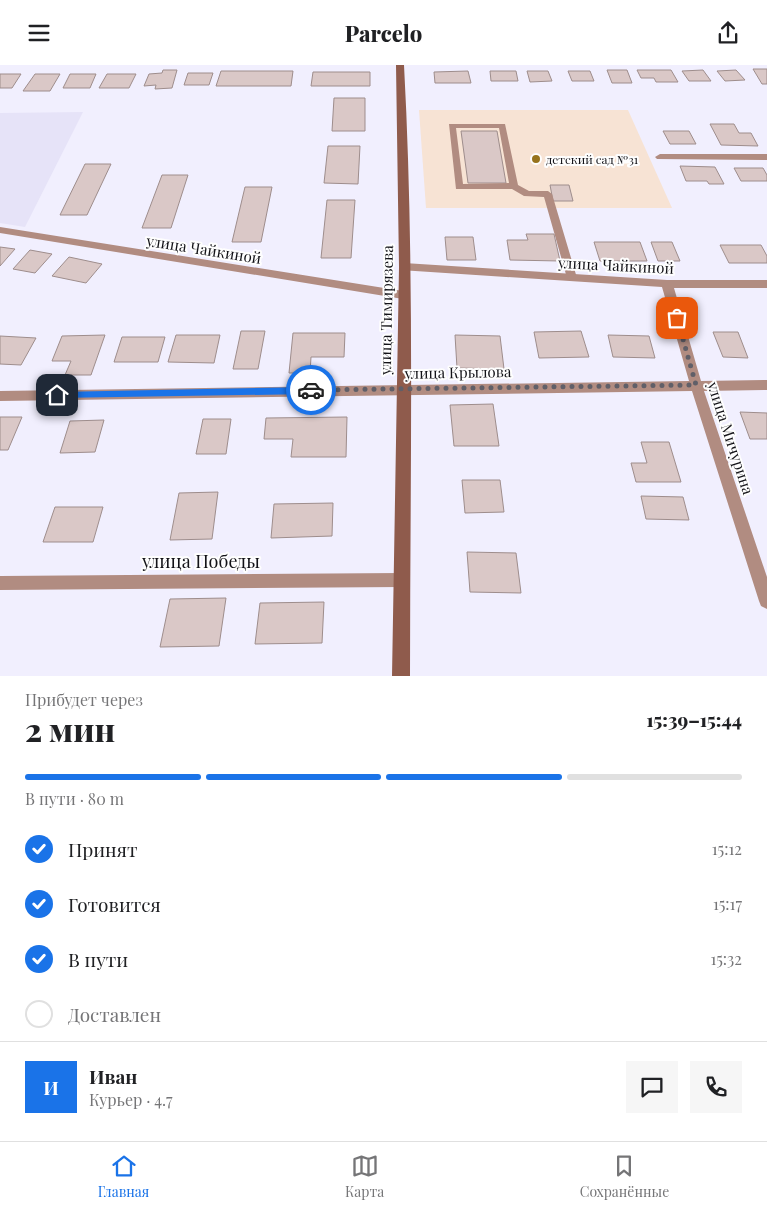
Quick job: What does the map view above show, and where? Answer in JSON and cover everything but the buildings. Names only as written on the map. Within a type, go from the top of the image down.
[{"type":"street","name":"улица Тимирязева","points":[[400,65],[404,267],[401,389],[401,676]]},
{"type":"street","points":[[660,157],[767,157]]},
{"type":"street","name":"улица Чайкиной","points":[[0,230],[403,295]]},
{"type":"street","name":"улица Чайкиной","points":[[404,267],[667,284],[767,284]]},
{"type":"street","name":"улица Мичурина","points":[[667,284],[696,385],[767,601]]},
{"type":"street","name":"улица Крылова","points":[[0,396],[767,385]]},
{"type":"street","name":"улица Победы","points":[[0,583],[402,580]]},
{"type":"lane","points":[[514,187],[502,126],[452,126],[459,187],[514,187],[527,193],[548,194],[572,278]]},
{"type":"shaded area","name":"детский сад №31","points":[[419,110],[628,110],[672,208],[426,208]]},
{"type":"shaded area","points":[[83,112],[25,227],[0,223],[0,113]]},
{"type":"way so far","points":[[311,390],[696,385],[677,318]]},
{"type":"place","name":"детский сад №31","points":[[536,159]]},
{"type":"route","points":[[57,395],[311,390]]}]
